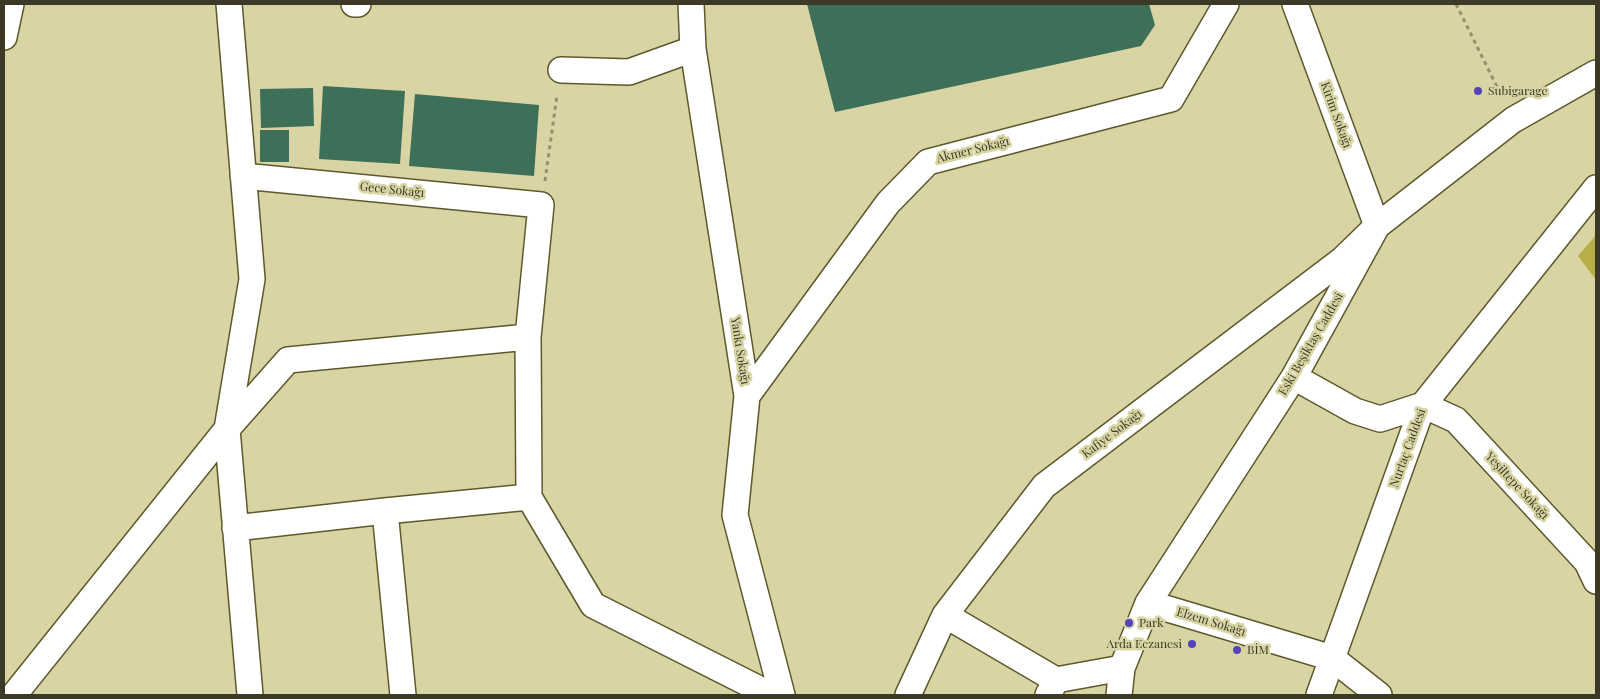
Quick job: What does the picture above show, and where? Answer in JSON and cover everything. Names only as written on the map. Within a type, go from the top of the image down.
[{"type":"street","points":[[4,37],[11,4]]},
{"type":"street","points":[[229,4],[252,279],[227,429],[250,695]]},
{"type":"street","name":"Yankı Sokağı","points":[[691,4],[693,49],[747,396],[735,515],[782,695]]},
{"type":"street","name":"Akmer Sokağı","points":[[747,396],[888,203],[928,162],[1171,99],[1226,4]]},
{"type":"street","name":"Kirim Sokağı","points":[[1295,4],[1377,226]]},
{"type":"street","points":[[561,70],[629,72],[693,49]]},
{"type":"street","name":"Eski Beşiktaş Caddesi","points":[[1119,695],[1122,668],[1148,603],[1294,377],[1377,226],[1513,120],[1596,73]]},
{"type":"street","name":"Gece Sokağı","points":[[243,176],[541,205]]},
{"type":"street","name":"Nurtaç Caddesi","points":[[1319,695],[1423,405],[1596,188]]},
{"type":"street","points":[[541,205],[528,337],[530,497],[593,605],[772,695]]},
{"type":"street","name":"Kafiye Sokağı","points":[[908,695],[945,615],[1044,486],[1342,260],[1377,226]]},
{"type":"street","points":[[14,695],[227,429],[288,360],[528,337]]},
{"type":"street","points":[[1294,377],[1355,411],[1380,419],[1423,405]]},
{"type":"street","name":"Yeşiltepe Sokağı","points":[[1423,405],[1456,420],[1587,562],[1596,581]]},
{"type":"street","points":[[236,528],[385,510],[530,497]]},
{"type":"street","points":[[385,510],[403,695]]},
{"type":"street","name":"Elzem Sokağı","points":[[1148,603],[1332,658]]},
{"type":"street","points":[[945,615],[1052,688],[1122,668]]},
{"type":"street","points":[[1332,658],[1379,695]]},
{"type":"path","points":[[1456,4],[1513,120]]},
{"type":"path","points":[[541,205],[561,70]]},
{"type":"shaded area","points":[[1596,235],[1596,280],[1578,256]]},
{"type":"building","points":[[807,4],[1149,4],[1155,25],[1141,46],[835,112]]},
{"type":"building","points":[[323,86],[405,91],[400,164],[319,159]]},
{"type":"building","points":[[313,88],[314,126],[261,128],[260,89]]},
{"type":"building","points":[[415,94],[539,105],[534,176],[409,166]]},
{"type":"building","points":[[260,130],[289,130],[289,162],[260,162]]},
{"type":"place","name":"Subigarage","points":[[1478,91]]},
{"type":"place","name":"Park","points":[[1129,623]]},
{"type":"place","name":"Arda Eczanesi","points":[[1192,644]]},
{"type":"place","name":"BİM","points":[[1237,650]]}]
